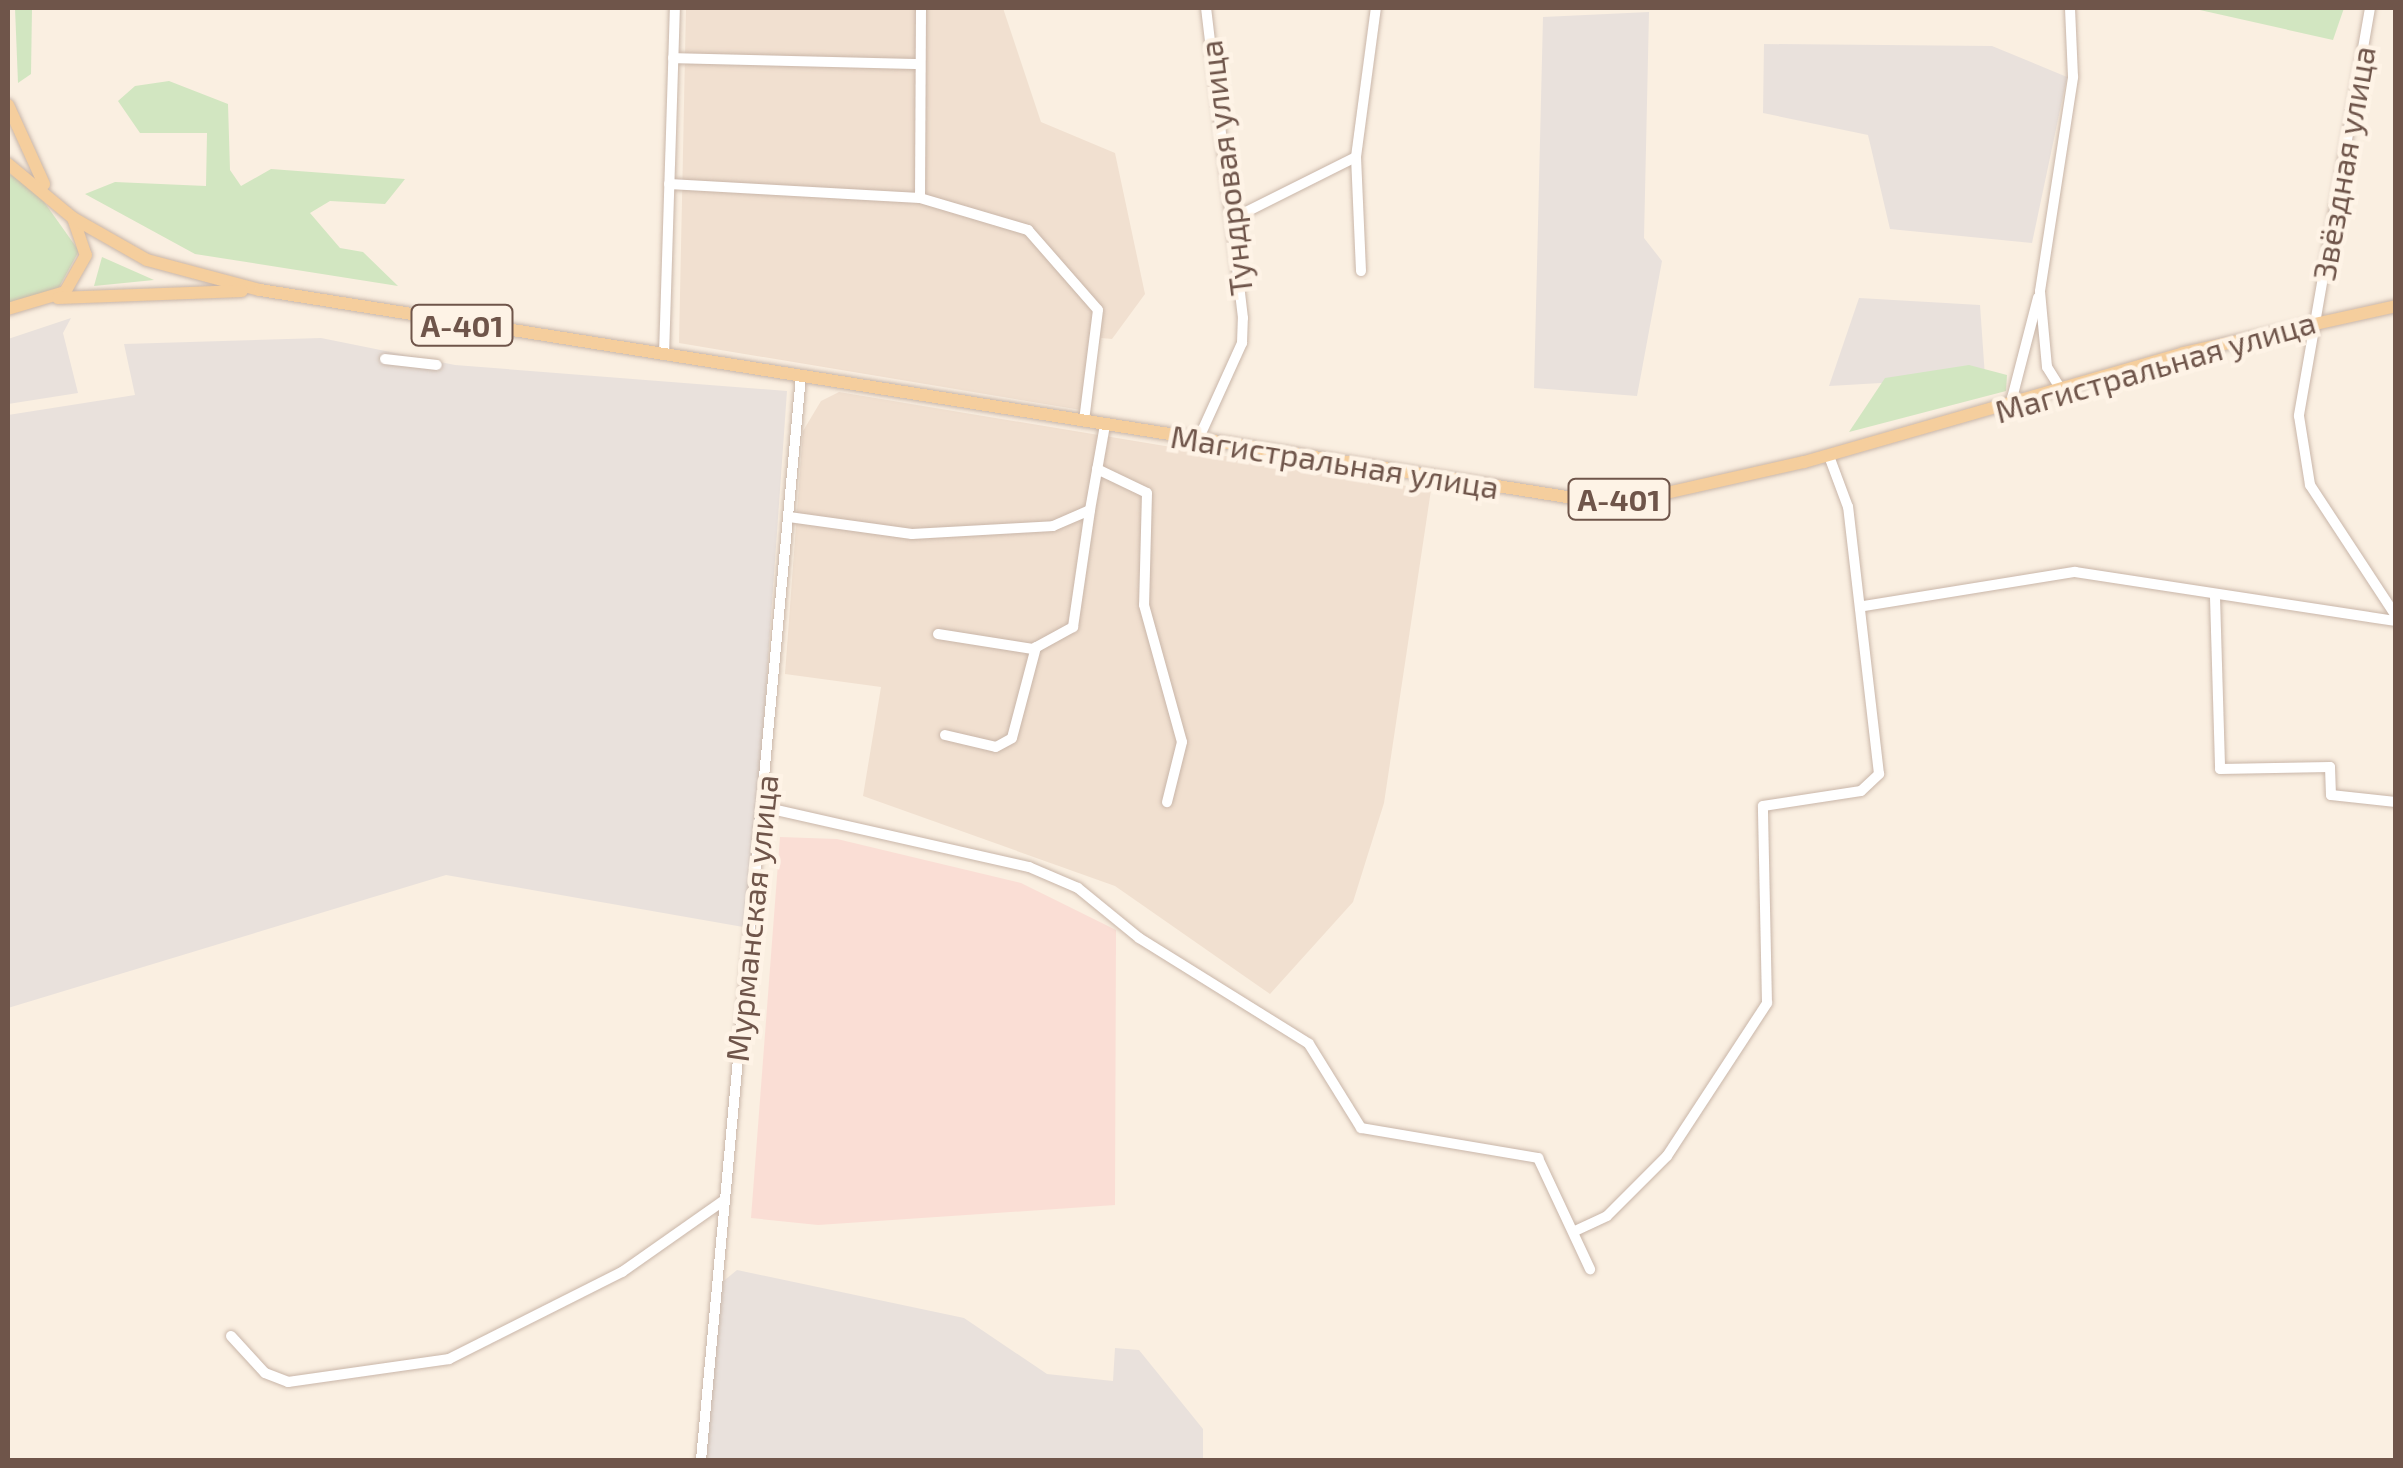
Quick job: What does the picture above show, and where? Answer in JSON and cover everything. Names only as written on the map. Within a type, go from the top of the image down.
[{"type":"main road","name":"А-401","points":[[8,105],[46,186],[73,218],[86,260],[53,299],[8,309]]},
{"type":"main road","name":"А-401","points":[[8,164],[46,186]]},
{"type":"main road","name":"Магистральная улица","points":[[73,218],[147,260],[260,290],[1198,440],[1589,498],[1653,496],[1829,456],[2316,318],[2396,306]]},
{"type":"main road","name":"Магистральная улица","points":[[53,299],[260,290]]},
{"type":"street","points":[[664,355],[675,8]]},
{"type":"street","points":[[920,198],[921,8]]},
{"type":"street","name":"Тундровая улица","points":[[1198,440],[1242,343],[1238,216],[1206,8]]},
{"type":"street","points":[[1361,271],[1356,157],[1376,8]]},
{"type":"street","points":[[2010,407],[2013,367],[2040,290],[2073,78],[2070,8]]},
{"type":"street","name":"Звёздная улица","points":[[2370,8],[2299,416],[2310,485],[2396,619]]},
{"type":"street","points":[[674,58],[920,64]]},
{"type":"street","points":[[1238,216],[1356,157]]},
{"type":"street","points":[[670,184],[920,198],[1028,230],[1098,310],[1084,421]]},
{"type":"street","points":[[2040,290],[2047,367],[2062,392]]},
{"type":"street","points":[[385,359],[437,365]]},
{"type":"street","name":"Мурманская улица","points":[[701,1460],[801,376]]},
{"type":"street","points":[[938,634],[1036,647],[1078,619],[1090,510],[1105,424]]},
{"type":"street","points":[[1575,1231],[1607,1216],[1666,1156],[1766,1003],[1763,806],[1860,792],[1880,774],[1864,606],[1848,507],[1829,456]]},
{"type":"street","points":[[1097,469],[1146,494],[1144,605],[1182,742],[1167,802]]},
{"type":"street","points":[[789,518],[912,534],[1053,526],[1090,510]]},
{"type":"street","points":[[1864,606],[2075,572],[2215,597],[2396,619]]},
{"type":"street","points":[[2215,597],[2220,769],[2330,766],[2331,795],[2396,802]]},
{"type":"street","points":[[945,735],[996,747],[1012,738],[1036,647]]},
{"type":"street","points":[[763,807],[1029,867],[1078,888],[1139,938],[1309,1044],[1361,1128],[1538,1158],[1590,1269]]},
{"type":"street","points":[[231,1336],[265,1373],[288,1382],[449,1359],[622,1272],[724,1201]]},
{"type":"shaded area","points":[[686,8],[1003,8],[1041,122],[1115,153],[1145,294],[1112,339],[1101,338],[1081,410],[679,343]]},
{"type":"shaded area","points":[[1649,12],[1644,238],[1662,261],[1637,396],[1534,388],[1543,17]]},
{"type":"shaded area","points":[[1764,44],[1992,46],[2067,77],[2032,243],[1890,229],[1868,135],[1763,113]]},
{"type":"shaded area","points":[[1859,298],[1980,305],[1985,377],[1829,386]]},
{"type":"shaded area","points":[[71,318],[63,333],[78,393],[8,404],[8,339]]},
{"type":"shaded area","points":[[321,338],[455,365],[787,391],[749,928],[446,875],[8,1008],[8,415],[135,395],[124,344]]},
{"type":"shaded area","points":[[839,392],[1431,490],[1384,803],[1353,902],[1270,994],[1115,886],[863,796],[881,687],[785,674],[803,431],[821,401]]},
{"type":"shaded area","points":[[780,837],[837,839],[1021,883],[1116,930],[1115,1205],[818,1225],[751,1218]]},
{"type":"shaded area","points":[[737,1270],[964,1318],[1047,1374],[1113,1381],[1115,1348],[1139,1350],[1203,1429],[1203,1460],[706,1460],[720,1284]]},
{"type":"green space","points":[[15,8],[32,8],[31,74],[18,83]]},
{"type":"green space","points":[[2191,8],[2344,8],[2333,40]]},
{"type":"green space","points":[[169,81],[228,104],[230,170],[241,186],[271,169],[405,179],[385,204],[330,201],[310,213],[340,248],[363,252],[398,286],[195,254],[85,194],[115,182],[206,186],[207,133],[140,133],[118,101],[135,86]]},
{"type":"green space","points":[[8,173],[37,192],[79,251],[57,291],[8,304]]},
{"type":"green space","points":[[102,257],[154,280],[94,286]]},
{"type":"green space","points":[[1969,365],[2007,375],[2006,391],[1849,432],[1885,378]]}]
